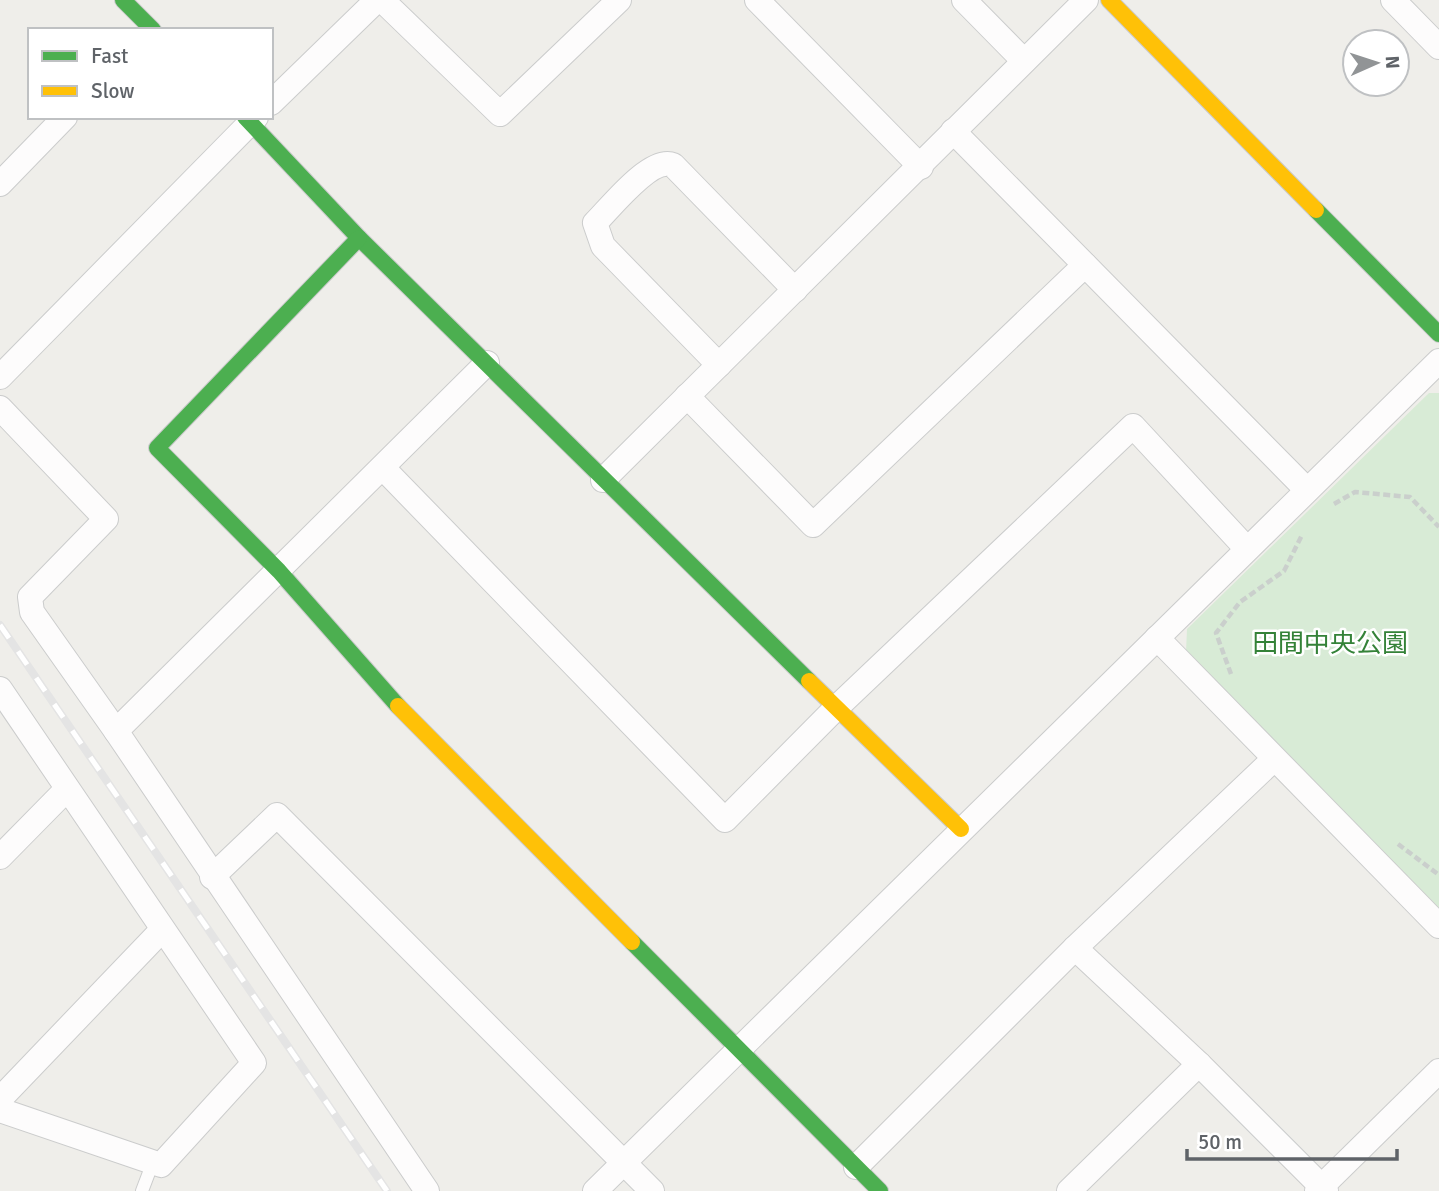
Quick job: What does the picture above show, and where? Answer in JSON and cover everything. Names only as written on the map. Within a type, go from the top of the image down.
[{"type":"street","points":[[123,0],[150,28]]},
{"type":"street","points":[[273,101],[379,0],[500,114],[619,0]]},
{"type":"street","points":[[757,0],[921,167]]},
{"type":"street","points":[[964,0],[1024,61]]},
{"type":"street","points":[[603,480],[921,167],[953,131],[1086,0]]},
{"type":"street","points":[[1110,0],[1439,334]]},
{"type":"street","points":[[1393,0],[1439,47]]},
{"type":"street","points":[[0,184],[63,119]]},
{"type":"street","points":[[0,377],[251,119],[359,238],[835,709],[961,829]]},
{"type":"street","points":[[953,131],[1307,490]]},
{"type":"street","points":[[719,365],[603,246],[595,223],[653,166],[661,163],[673,165],[795,290]]},
{"type":"street","points":[[359,238],[157,448],[279,571],[393,701],[740,1049],[866,1182],[1075,947],[1274,759]]},
{"type":"street","points":[[687,396],[813,525],[1085,265]]},
{"type":"street","points":[[595,1191],[1439,360]]},
{"type":"street","points":[[116,731],[486,363]]},
{"type":"street","points":[[0,408],[106,519],[30,597],[32,612],[116,731],[212,877],[427,1191]]},
{"type":"street","points":[[383,468],[725,820],[835,709],[1133,426],[1247,549]]},
{"type":"street","points":[[1157,638],[1439,926]]},
{"type":"street","points":[[0,689],[254,1063],[161,1165],[0,1110]]},
{"type":"street","points":[[0,857],[67,789]]},
{"type":"street","points":[[212,877],[277,815],[652,1191]]},
{"type":"street","points":[[0,1099],[162,931]]},
{"type":"street","points":[[1075,947],[1199,1064],[1321,1189],[1439,1071]]},
{"type":"street","points":[[1069,1191],[1199,1064]]},
{"type":"lane","points":[[142,1191],[153,1162]]},
{"type":"path","points":[[1322,510],[1356,492],[1410,497],[1439,527]]},
{"type":"path","points":[[1240,684],[1231,676],[1216,634],[1240,602],[1284,571],[1306,527]]},
{"type":"path","points":[[1387,836],[1439,875]]},
{"type":"green space","name":"田間中央公園","points":[[1429,393],[1439,393],[1439,908],[1186,652],[1187,629]]},
{"type":"railway","points":[[0,625],[387,1191]]},
{"type":"traffic: fast","points":[[123,0],[151,28]]},
{"type":"traffic: fast","points":[[247,119],[359,238],[809,681]]},
{"type":"traffic: fast","points":[[1316,210],[1439,334]]},
{"type":"traffic: fast","points":[[359,238],[157,448],[279,571],[398,706]]},
{"type":"traffic: fast","points":[[632,942],[880,1191]]},
{"type":"traffic: slow","points":[[1109,0],[1316,210]]},
{"type":"traffic: slow","points":[[809,681],[961,829]]},
{"type":"traffic: slow","points":[[398,706],[632,942]]}]
